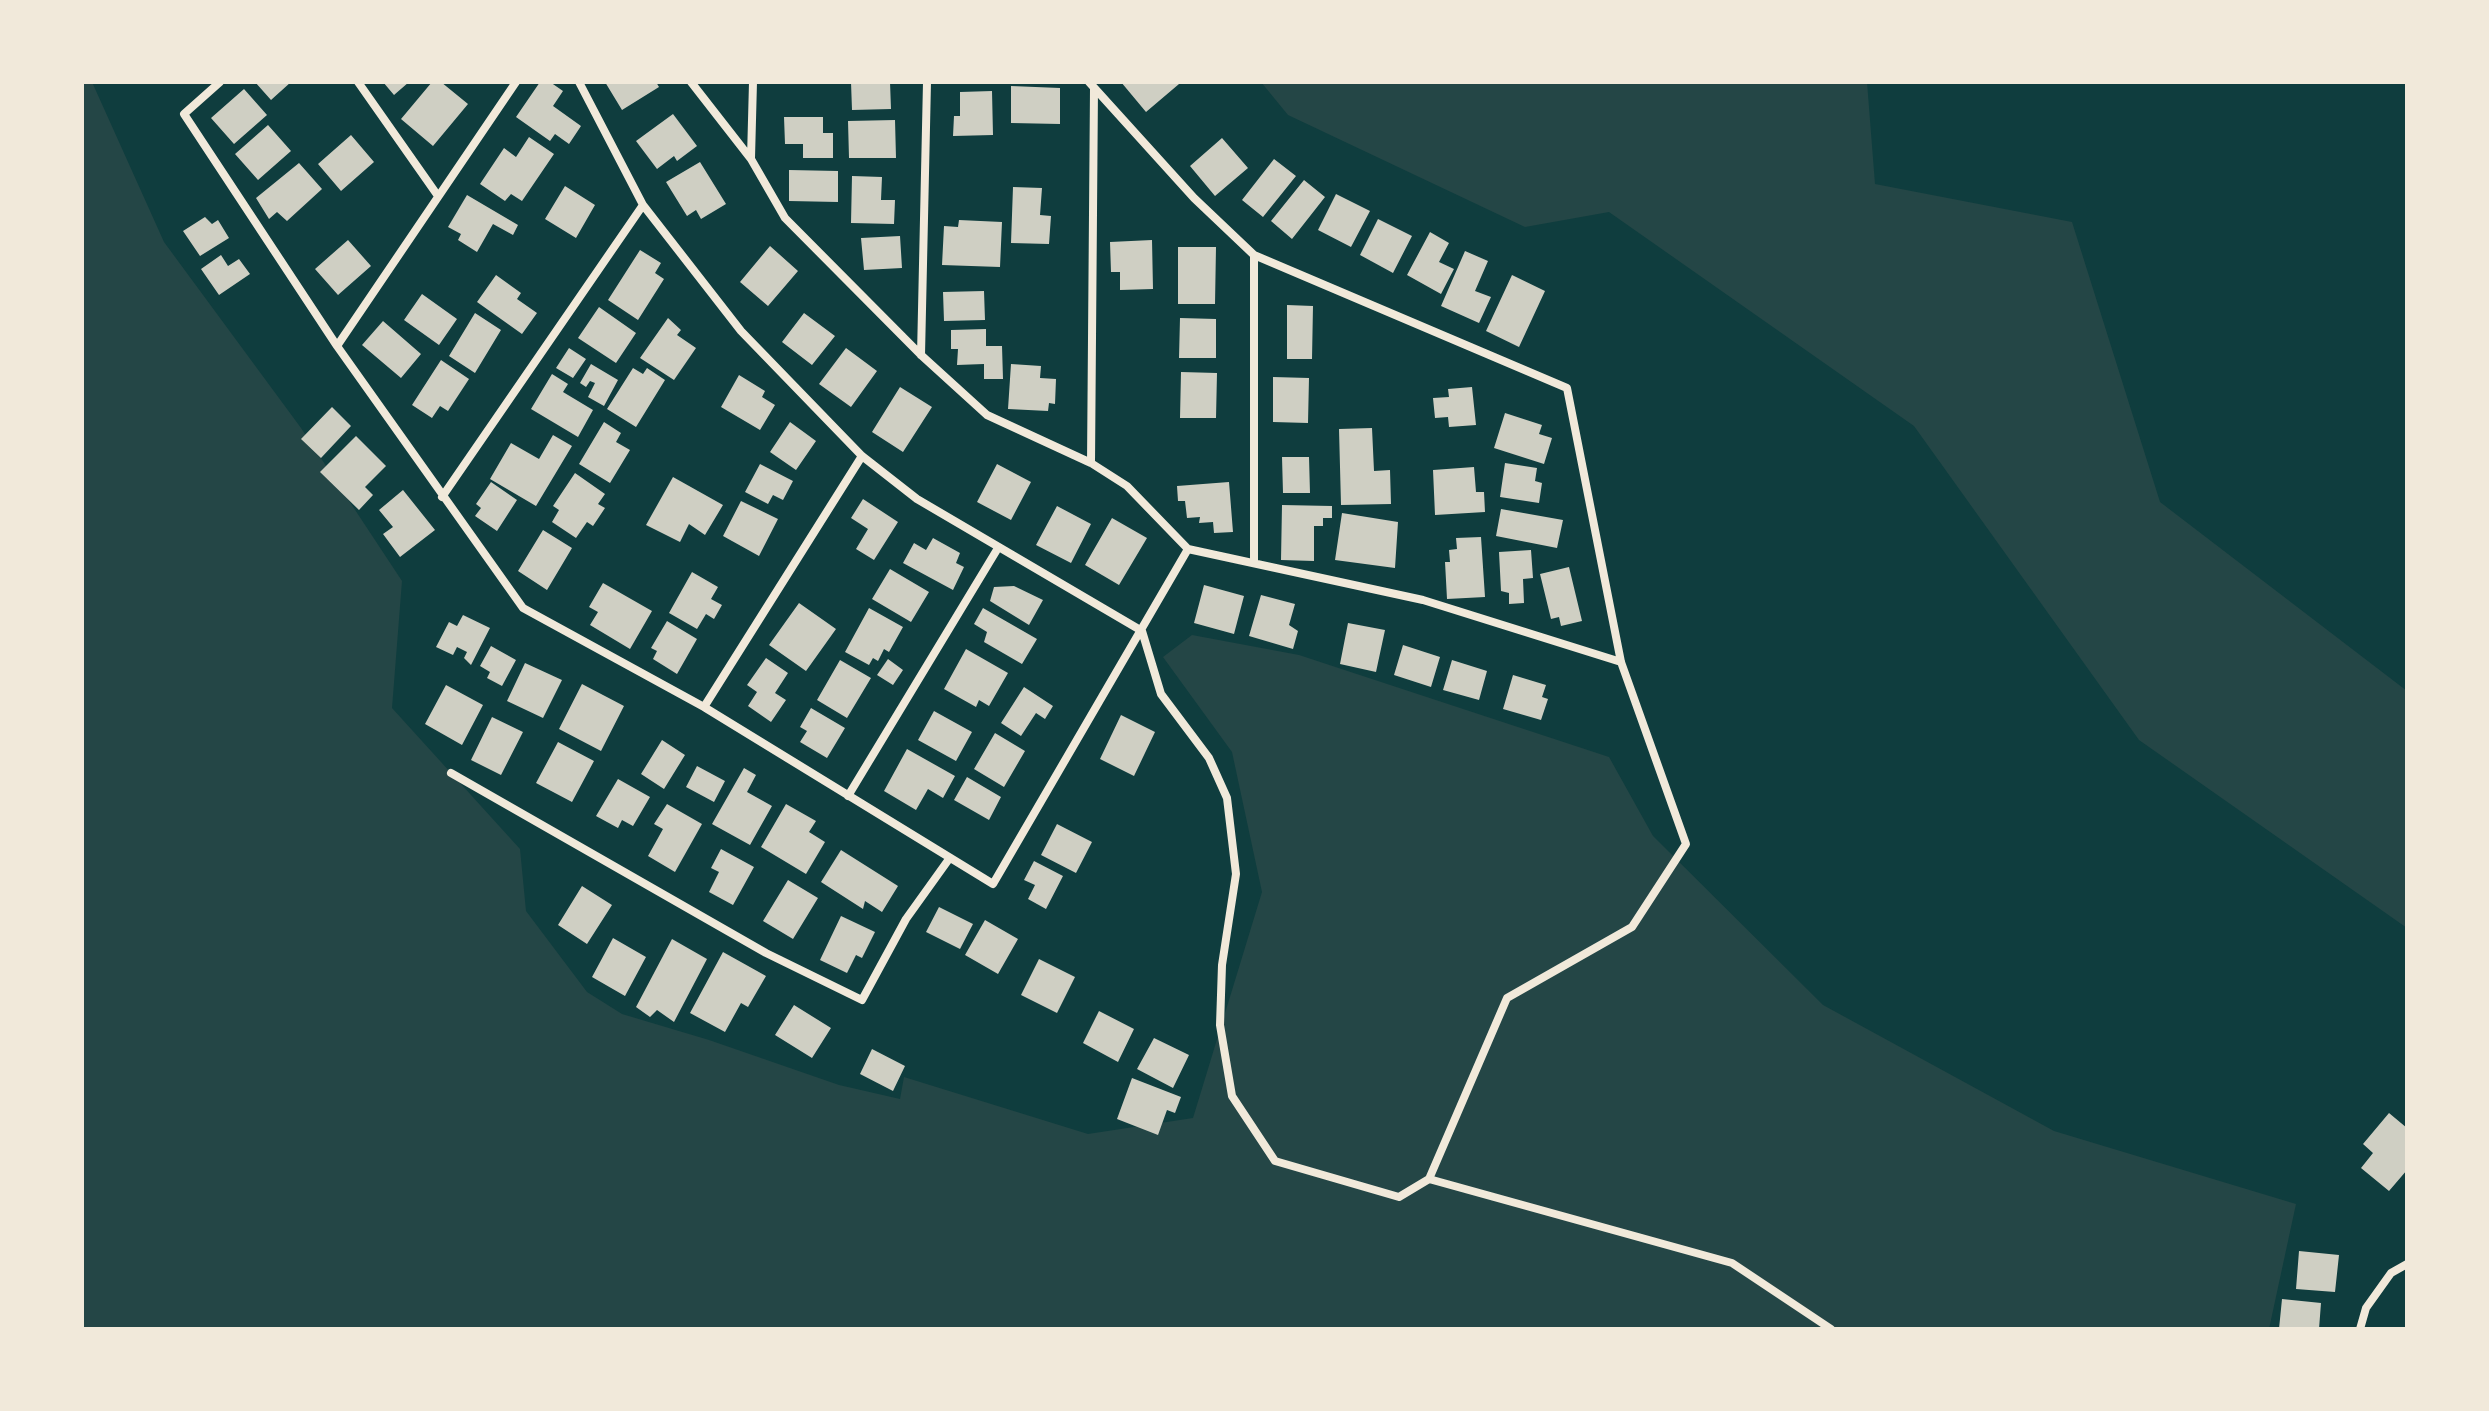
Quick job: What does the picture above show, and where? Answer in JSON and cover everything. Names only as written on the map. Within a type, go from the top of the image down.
[{"type":"street","points":[[220,82],[184,114],[337,346],[523,608],[704,707],[993,884],[1188,549]]},
{"type":"street","points":[[358,82],[438,196]]},
{"type":"street","points":[[337,346],[516,82]]},
{"type":"street","points":[[579,82],[643,205],[741,331],[862,456],[917,499],[1142,631],[1161,694],[1209,758],[1227,798],[1236,874],[1222,965],[1220,1025],[1232,1096],[1275,1161],[1399,1197],[1429,1179],[1507,998],[1632,927],[1686,844],[1621,662],[1567,388],[1254,255],[1194,198],[1091,85]]},
{"type":"street","points":[[691,82],[751,159],[785,218],[921,355],[987,415],[1091,463],[1127,486],[1188,549],[1254,561],[1447,607],[1621,662]]},
{"type":"street","points":[[751,159],[753,82]]},
{"type":"street","points":[[921,355],[927,82]]},
{"type":"street","points":[[1091,85],[1091,463]]},
{"type":"street","points":[[442,497],[643,205]]},
{"type":"street","points":[[1254,255],[1254,561]]},
{"type":"street","points":[[704,707],[862,456]]},
{"type":"street","points":[[848,796],[998,548]]},
{"type":"street","points":[[451,773],[766,953],[862,1000],[906,919],[949,859]]},
{"type":"street","points":[[1429,1179],[1732,1263],[1831,1329]]},
{"type":"street","points":[[2360,1329],[2366,1308],[2391,1273],[2407,1264]]},
{"type":"shaded area","points":[[82,82],[92,82],[164,242],[301,428],[402,581],[392,708],[520,849],[526,911],[587,992],[622,1014],[839,1085],[900,1099],[904,1077],[1088,1134],[1193,1118],[1262,892],[1232,752],[1163,657],[1192,635],[1299,655],[1609,757],[1653,836],[1823,1005],[2054,1131],[2296,1204],[2269,1329],[82,1329]]},
{"type":"shaded area","points":[[1261,82],[1867,82],[1875,184],[2072,222],[2160,502],[2407,691],[2407,928],[2139,740],[1914,426],[1609,212],[1525,227],[1288,115]]},
{"type":"building","points":[[255,82],[291,82],[271,100]]},
{"type":"building","points":[[383,82],[409,82],[394,95]]},
{"type":"building","points":[[432,82],[441,82],[468,104],[433,146],[401,119]]},
{"type":"building","points":[[540,82],[550,82],[563,91],[553,106],[581,126],[569,144],[555,134],[550,141],[516,117]]},
{"type":"building","points":[[605,82],[656,82],[659,87],[622,110]]},
{"type":"building","points":[[851,82],[890,82],[891,109],[852,110]]},
{"type":"building","points":[[1121,82],[1177,82],[1179,84],[1146,112]]},
{"type":"building","points":[[1011,86],[1060,88],[1060,124],[1011,123]]},
{"type":"building","points":[[244,89],[267,115],[234,144],[211,118]]},
{"type":"building","points":[[992,91],[993,135],[953,136],[954,116],[960,116],[960,92]]},
{"type":"building","points":[[673,114],[697,146],[677,161],[674,156],[657,169],[636,141]]},
{"type":"building","points":[[784,117],[823,117],[823,133],[833,133],[833,158],[803,158],[803,144],[785,144]]},
{"type":"building","points":[[895,120],[896,158],[849,158],[848,121]]},
{"type":"building","points":[[268,125],[291,151],[258,180],[235,154]]},
{"type":"building","points":[[351,135],[374,162],[341,191],[318,164]]},
{"type":"building","points":[[529,137],[554,154],[522,201],[511,194],[505,201],[480,184],[504,148],[516,157]]},
{"type":"building","points":[[1222,138],[1248,168],[1215,196],[1190,166]]},
{"type":"building","points":[[1274,159],[1296,176],[1263,217],[1242,200]]},
{"type":"building","points":[[700,162],[726,204],[701,219],[696,210],[687,216],[666,182]]},
{"type":"building","points":[[299,163],[322,189],[287,221],[277,212],[269,219],[256,198]]},
{"type":"building","points":[[789,170],[838,171],[838,202],[789,201]]},
{"type":"building","points":[[852,176],[882,177],[881,200],[895,200],[894,224],[851,223]]},
{"type":"building","points":[[1304,180],[1325,197],[1292,239],[1271,221]]},
{"type":"building","points":[[565,186],[595,205],[576,238],[545,219]]},
{"type":"building","points":[[1013,187],[1042,188],[1040,215],[1051,216],[1049,244],[1011,243]]},
{"type":"building","points":[[1336,194],[1370,211],[1351,247],[1318,230]]},
{"type":"building","points":[[467,195],[518,225],[513,235],[493,224],[477,252],[458,240],[461,234],[448,227]]},
{"type":"building","points":[[205,217],[212,224],[218,220],[229,238],[200,256],[183,231]]},
{"type":"building","points":[[1378,219],[1412,236],[1393,273],[1360,255]]},
{"type":"building","points":[[959,220],[1002,222],[1000,267],[942,265],[944,226],[958,227]]},
{"type":"building","points":[[1430,232],[1449,243],[1439,262],[1454,269],[1441,294],[1407,275]]},
{"type":"building","points":[[900,236],[902,268],[864,270],[861,238]]},
{"type":"building","points":[[348,240],[371,266],[338,295],[315,269]]},
{"type":"building","points":[[1152,240],[1153,289],[1120,290],[1120,272],[1111,272],[1110,242]]},
{"type":"building","points":[[770,246],[798,271],[768,306],[740,282]]},
{"type":"building","points":[[1178,247],[1216,247],[1215,304],[1178,304]]},
{"type":"building","points":[[640,250],[661,263],[655,273],[664,279],[638,320],[608,300]]},
{"type":"building","points":[[1465,251],[1488,261],[1475,291],[1491,297],[1479,323],[1441,306]]},
{"type":"building","points":[[221,255],[228,266],[239,259],[250,274],[219,295],[201,269]]},
{"type":"building","points":[[496,275],[521,293],[517,299],[537,313],[522,334],[477,302]]},
{"type":"building","points":[[1512,275],[1545,291],[1519,347],[1486,331]]},
{"type":"building","points":[[984,291],[985,320],[944,321],[943,292]]},
{"type":"building","points":[[422,294],[457,319],[439,345],[404,320]]},
{"type":"building","points":[[1287,305],[1313,306],[1312,359],[1287,359]]},
{"type":"building","points":[[599,307],[636,333],[616,363],[578,338]]},
{"type":"building","points":[[475,313],[501,330],[475,373],[449,356]]},
{"type":"building","points":[[804,313],[835,336],[812,365],[782,342]]},
{"type":"building","points":[[668,318],[681,330],[677,335],[696,348],[674,380],[640,358]]},
{"type":"building","points":[[1180,318],[1216,319],[1216,358],[1179,358]]},
{"type":"building","points":[[383,321],[421,354],[401,378],[362,345]]},
{"type":"building","points":[[986,329],[986,346],[1002,346],[1003,379],[984,379],[984,364],[957,365],[958,349],[951,349],[951,330]]},
{"type":"building","points":[[569,348],[586,359],[573,378],[556,368]]},
{"type":"building","points":[[846,348],[877,371],[851,407],[819,384]]},
{"type":"building","points":[[441,360],[469,379],[448,411],[440,406],[432,418],[412,405]]},
{"type":"building","points":[[591,364],[618,380],[604,406],[588,397],[595,383],[590,381],[586,387],[580,383]]},
{"type":"building","points":[[1011,364],[1041,366],[1040,378],[1056,379],[1055,404],[1049,403],[1048,411],[1008,409]]},
{"type":"building","points":[[633,368],[643,374],[647,368],[665,380],[636,427],[607,409]]},
{"type":"building","points":[[1181,372],[1217,373],[1216,418],[1180,418]]},
{"type":"building","points":[[552,374],[568,384],[563,392],[593,410],[578,437],[531,409]]},
{"type":"building","points":[[739,375],[765,391],[762,397],[775,405],[760,430],[721,407]]},
{"type":"building","points":[[1273,377],[1309,378],[1308,423],[1273,422]]},
{"type":"building","points":[[900,387],[932,407],[903,452],[872,432]]},
{"type":"building","points":[[1472,387],[1476,425],[1449,427],[1448,417],[1435,418],[1433,398],[1449,397],[1448,389]]},
{"type":"building","points":[[332,407],[351,426],[321,458],[301,439]]},
{"type":"building","points":[[1505,413],[1542,425],[1539,434],[1552,438],[1544,464],[1494,448]]},
{"type":"building","points":[[604,422],[621,433],[616,442],[630,450],[610,483],[579,464]]},
{"type":"building","points":[[790,422],[816,441],[796,470],[770,452]]},
{"type":"building","points":[[1372,428],[1374,471],[1390,470],[1391,504],[1341,505],[1339,429]]},
{"type":"building","points":[[553,435],[572,446],[536,506],[490,479],[511,443],[539,459]]},
{"type":"building","points":[[356,436],[386,466],[365,487],[373,495],[359,510],[320,472]]},
{"type":"building","points":[[1282,457],[1309,457],[1310,493],[1283,493]]},
{"type":"building","points":[[1505,463],[1537,468],[1535,481],[1542,483],[1539,503],[1500,497]]},
{"type":"building","points":[[760,464],[793,481],[783,500],[773,495],[768,504],[745,492]]},
{"type":"building","points":[[997,464],[1031,482],[1011,520],[977,502]]},
{"type":"building","points":[[1474,467],[1476,492],[1484,492],[1485,512],[1435,515],[1433,470]]},
{"type":"building","points":[[575,473],[605,494],[598,504],[605,508],[593,526],[587,522],[576,538],[552,522],[559,510],[553,506]]},
{"type":"building","points":[[673,477],[723,505],[705,535],[689,524],[680,542],[646,525]]},
{"type":"building","points":[[491,482],[517,500],[497,531],[475,516],[481,508],[476,504]]},
{"type":"building","points":[[1229,482],[1233,532],[1214,533],[1213,522],[1199,523],[1200,517],[1187,518],[1185,501],[1178,501],[1177,486]]},
{"type":"building","points":[[403,490],[435,530],[400,557],[383,534],[393,527],[379,510]]},
{"type":"building","points":[[863,499],[898,522],[874,560],[856,549],[868,529],[851,518]]},
{"type":"building","points":[[741,501],[778,519],[759,556],[723,536]]},
{"type":"building","points":[[1282,505],[1332,506],[1332,518],[1323,518],[1323,526],[1314,526],[1314,561],[1281,560]]},
{"type":"building","points":[[1057,506],[1091,524],[1071,563],[1036,545]]},
{"type":"building","points":[[1501,509],[1563,520],[1557,548],[1496,536]]},
{"type":"building","points":[[1342,513],[1398,522],[1395,568],[1335,560]]},
{"type":"building","points":[[1112,518],[1147,538],[1119,585],[1085,565]]},
{"type":"building","points":[[543,530],[572,548],[547,590],[518,571]]},
{"type":"building","points":[[1481,537],[1485,597],[1447,599],[1445,562],[1450,562],[1449,550],[1457,549],[1456,538]]},
{"type":"building","points":[[933,538],[960,553],[956,563],[964,567],[953,590],[903,563],[914,543],[926,550]]},
{"type":"building","points":[[1531,550],[1533,578],[1523,579],[1524,603],[1509,604],[1509,593],[1501,591],[1499,552]]},
{"type":"building","points":[[1569,567],[1582,621],[1561,626],[1559,617],[1551,619],[1540,574]]},
{"type":"building","points":[[890,569],[929,592],[911,622],[872,599]]},
{"type":"building","points":[[692,572],[718,587],[711,599],[722,605],[714,619],[706,614],[697,629],[669,613]]},
{"type":"building","points":[[603,583],[652,611],[630,649],[590,625],[598,612],[589,607]]},
{"type":"building","points":[[1204,585],[1244,596],[1234,634],[1194,623]]},
{"type":"building","points":[[1014,586],[1043,600],[1029,625],[990,601],[994,587]]},
{"type":"building","points":[[1261,595],[1295,604],[1289,625],[1298,631],[1293,649],[1249,636]]},
{"type":"building","points":[[799,603],[836,629],[806,671],[769,645]]},
{"type":"building","points":[[869,608],[903,627],[889,652],[884,649],[878,661],[873,658],[869,665],[845,652]]},
{"type":"building","points":[[983,608],[1037,639],[1022,664],[984,642],[987,632],[974,624]]},
{"type":"building","points":[[463,615],[490,628],[471,665],[464,658],[467,652],[457,647],[453,655],[436,647],[449,622],[457,626]]},
{"type":"building","points":[[667,621],[697,639],[677,674],[653,659],[657,651],[651,648]]},
{"type":"building","points":[[1348,623],[1385,630],[1376,672],[1340,664]]},
{"type":"building","points":[[1403,645],[1440,657],[1431,687],[1394,675]]},
{"type":"building","points":[[491,646],[516,660],[502,686],[487,678],[490,672],[480,666]]},
{"type":"building","points":[[966,649],[1008,673],[989,706],[979,700],[976,707],[944,689]]},
{"type":"building","points":[[766,658],[788,673],[775,693],[786,700],[771,722],[748,706],[757,692],[747,685]]},
{"type":"building","points":[[888,659],[903,670],[893,685],[877,675]]},
{"type":"building","points":[[840,660],[871,678],[847,718],[817,700]]},
{"type":"building","points":[[1452,660],[1487,671],[1479,700],[1443,690]]},
{"type":"building","points":[[525,663],[562,680],[543,718],[507,701]]},
{"type":"building","points":[[1513,675],[1546,685],[1542,697],[1548,699],[1541,720],[1503,709]]},
{"type":"building","points":[[582,684],[624,706],[601,751],[559,729]]},
{"type":"building","points":[[446,685],[483,705],[462,745],[425,724]]},
{"type":"building","points":[[1024,687],[1053,706],[1045,719],[1036,713],[1021,736],[1001,723]]},
{"type":"building","points":[[811,708],[845,728],[827,758],[800,742],[807,731],[800,727]]},
{"type":"building","points":[[934,711],[972,732],[956,761],[918,740]]},
{"type":"building","points":[[1121,715],[1155,732],[1134,776],[1100,759]]},
{"type":"building","points":[[492,717],[523,732],[501,775],[471,760]]},
{"type":"building","points":[[995,733],[1025,751],[1004,787],[974,769]]},
{"type":"building","points":[[662,740],[685,755],[664,789],[641,774]]},
{"type":"building","points":[[558,742],[594,761],[572,802],[536,783]]},
{"type":"building","points":[[907,749],[955,776],[943,798],[928,789],[916,810],[884,791]]},
{"type":"building","points":[[697,766],[725,781],[714,802],[686,787]]},
{"type":"building","points":[[744,768],[756,775],[747,792],[772,806],[750,845],[712,824]]},
{"type":"building","points":[[967,777],[1001,797],[989,820],[954,800]]},
{"type":"building","points":[[618,779],[650,797],[633,826],[622,820],[618,828],[596,816]]},
{"type":"building","points":[[667,804],[702,824],[675,872],[648,856],[663,829],[654,824]]},
{"type":"building","points":[[786,804],[816,821],[809,832],[825,842],[806,874],[761,847]]},
{"type":"building","points":[[1057,824],[1092,842],[1076,873],[1041,855]]},
{"type":"building","points":[[721,849],[754,867],[733,905],[709,892],[719,872],[711,868]]},
{"type":"building","points":[[841,850],[898,886],[882,912],[865,901],[863,909],[821,882]]},
{"type":"building","points":[[1034,861],[1063,876],[1046,909],[1028,899],[1035,885],[1024,880]]},
{"type":"building","points":[[788,880],[818,898],[793,939],[763,921]]},
{"type":"building","points":[[582,886],[612,905],[587,944],[558,925]]},
{"type":"building","points":[[939,907],[973,924],[960,949],[926,932]]},
{"type":"building","points":[[841,916],[875,932],[862,958],[856,955],[847,973],[820,960]]},
{"type":"building","points":[[985,920],[1018,939],[998,974],[965,955]]},
{"type":"building","points":[[613,938],[646,957],[625,996],[592,977]]},
{"type":"building","points":[[672,939],[707,959],[674,1022],[657,1010],[650,1017],[636,1007]]},
{"type":"building","points":[[723,952],[766,976],[748,1007],[741,1003],[725,1032],[690,1013]]},
{"type":"building","points":[[1039,959],[1075,977],[1057,1013],[1021,995]]},
{"type":"building","points":[[794,1005],[831,1028],[812,1058],[775,1035]]},
{"type":"building","points":[[1099,1011],[1134,1029],[1118,1062],[1083,1043]]},
{"type":"building","points":[[1154,1038],[1189,1055],[1173,1088],[1137,1069]]},
{"type":"building","points":[[872,1049],[905,1066],[893,1091],[860,1074]]},
{"type":"building","points":[[1132,1078],[1181,1097],[1175,1113],[1167,1110],[1158,1135],[1117,1119]]},
{"type":"building","points":[[2389,1113],[2407,1128],[2407,1170],[2389,1191],[2361,1168],[2373,1153],[2363,1144]]},
{"type":"building","points":[[2299,1251],[2339,1255],[2335,1292],[2296,1289]]},
{"type":"building","points":[[2282,1299],[2321,1303],[2319,1329],[2279,1329]]}]
